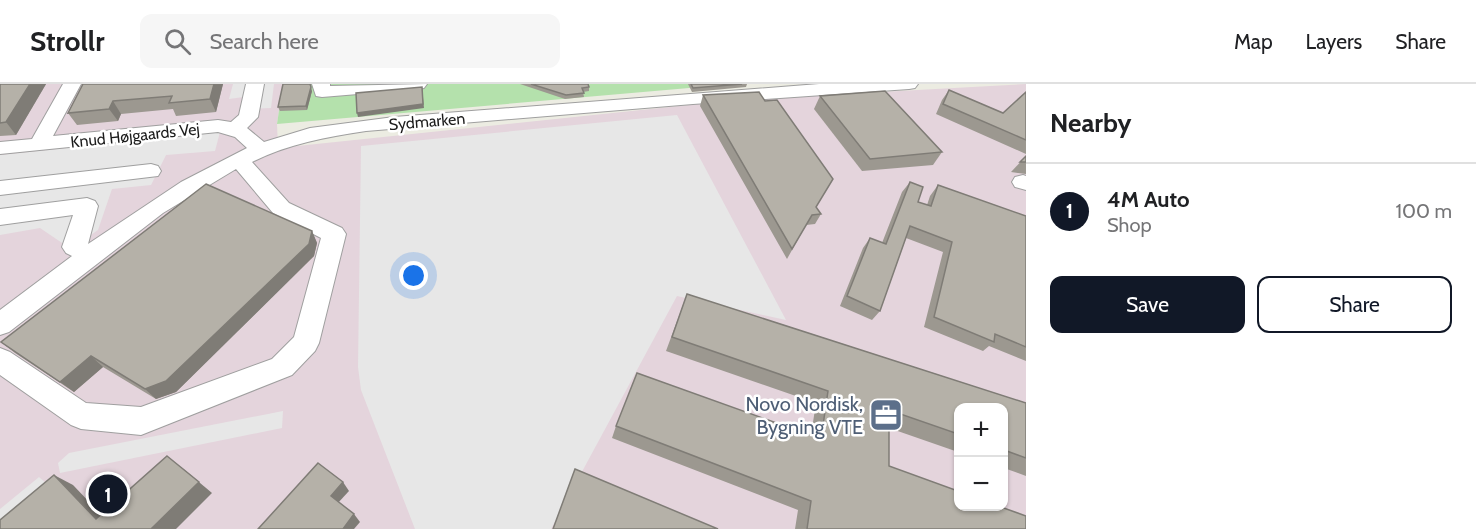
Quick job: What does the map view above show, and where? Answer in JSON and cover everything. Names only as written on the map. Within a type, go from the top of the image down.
[{"type":"street","points":[[39,144],[72,84]]},
{"type":"street","points":[[0,360],[81,416],[141,421],[282,367],[306,344],[334,234],[281,208],[250,155],[248,134],[236,128],[248,117],[255,84]]},
{"type":"street","points":[[321,84],[322,92],[418,84]]},
{"type":"street","name":"Sydmarken","points":[[4,316],[91,256],[178,191],[250,155],[315,134],[652,100],[836,86],[909,84]]},
{"type":"street","points":[[196,150],[203,128]]},
{"type":"street","name":"Knud Højgaards Vej","points":[[9,147],[203,128],[236,128]]},
{"type":"street","points":[[9,147],[1,180],[150,164],[158,132]]},
{"type":"street","points":[[91,256],[74,247],[112,137]]},
{"type":"street","points":[[52,167],[65,142]]},
{"type":"street","points":[[0,217],[87,206]]},
{"type":"shaded area","points":[[0,84],[283,84],[277,124],[278,148],[736,100],[1026,84],[1026,529],[0,529]]},
{"type":"shaded area","points":[[233,84],[274,84],[271,108],[250,109],[251,96],[229,99]]},
{"type":"shaded area","points":[[677,115],[786,320],[677,296],[551,529],[415,529],[361,390],[358,367],[361,146]]},
{"type":"shaded area","points":[[220,132],[215,151],[166,155],[151,185],[112,189],[98,230],[71,249],[40,228],[0,235],[0,155]]},
{"type":"shaded area","points":[[283,411],[282,428],[60,473],[58,463],[69,453]]},
{"type":"shaded area","points":[[39,477],[46,483],[0,522],[0,509]]},
{"type":"green space","points":[[283,84],[735,84],[277,124]]},
{"type":"building","points":[[0,84],[30,84],[6,122],[0,123]]},
{"type":"building","points":[[83,84],[214,84],[210,99],[169,103],[172,96],[113,101],[109,109],[68,113]]},
{"type":"building","points":[[283,84],[310,84],[306,106],[278,107]]},
{"type":"building","points":[[531,84],[588,84],[589,87],[582,88],[584,93],[566,95]]},
{"type":"building","points":[[691,84],[742,84],[693,88]]},
{"type":"building","points":[[422,87],[423,104],[357,113],[356,93]]},
{"type":"building","points":[[949,90],[1003,113],[1026,92],[1026,140],[943,104]]},
{"type":"building","points":[[885,91],[942,152],[870,159],[820,96]]},
{"type":"building","points":[[759,92],[765,101],[777,100],[833,179],[816,207],[821,214],[812,215],[792,249],[703,95]]},
{"type":"building","points":[[910,182],[923,187],[918,202],[931,206],[938,185],[1026,216],[1026,347],[995,334],[994,342],[934,317],[952,242],[910,226],[880,311],[847,296],[870,238],[886,244]]},
{"type":"building","points":[[206,184],[312,231],[309,244],[166,381],[145,389],[91,356],[60,382],[1,342]]},
{"type":"building","name":"Novo Nordisk, Bygning VTE","points":[[687,294],[1026,403],[1026,458],[1008,451],[1008,403],[954,403],[954,433],[889,410],[889,466],[954,490],[954,511],[1008,510],[1026,516],[1026,529],[807,529],[811,501],[616,426],[637,373],[821,439],[828,391],[672,337]]},
{"type":"building","points":[[167,456],[199,482],[151,529],[0,529],[0,520],[54,475],[96,519]]},
{"type":"building","points":[[318,463],[343,482],[331,496],[354,514],[343,529],[258,529]]},
{"type":"building","points":[[575,469],[718,529],[553,529]]},
{"type":"place","name":"Novo Nordisk, Bygning VTE","points":[[886,415]]},
{"type":"place","name":"4M Auto","points":[[108,494]]}]
